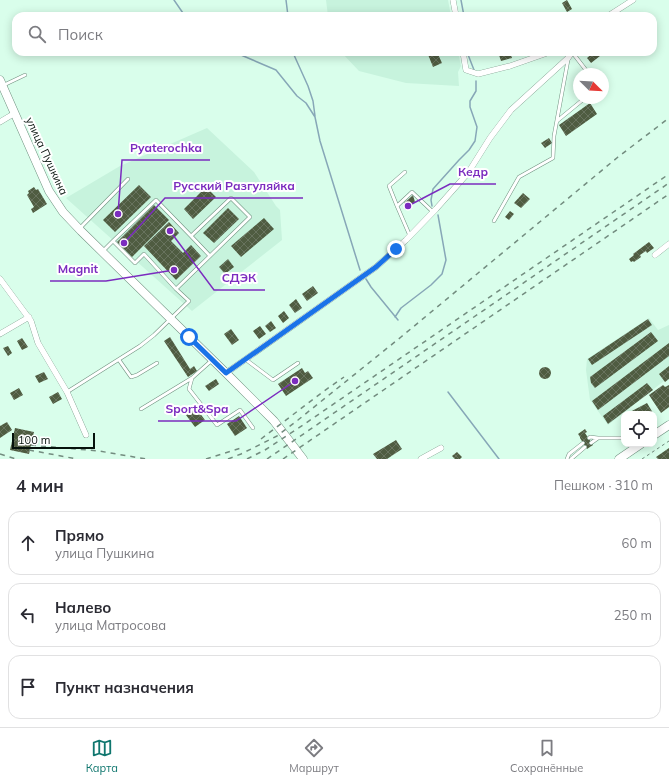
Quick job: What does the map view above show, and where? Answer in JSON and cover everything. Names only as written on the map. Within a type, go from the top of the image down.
[{"type":"main road","name":"улица Пушкина","points":[[1,83],[49,192],[63,212],[274,421],[302,459]]},
{"type":"main road","points":[[657,433],[669,425]]},
{"type":"main road","points":[[619,459],[637,447]]},
{"type":"street","points":[[453,0],[455,12]]},
{"type":"street","points":[[614,12],[633,0]]},
{"type":"street","points":[[464,56],[466,70],[478,74],[510,66],[539,56]]},
{"type":"street","points":[[226,373],[376,267],[410,236],[468,173],[490,138],[511,110],[569,56]]},
{"type":"street","points":[[0,122],[15,113]]},
{"type":"street","points":[[655,255],[669,244]]},
{"type":"street","points":[[0,278],[29,317],[38,343],[67,392],[86,435]]},
{"type":"street","points":[[0,334],[29,317]]},
{"type":"street","points":[[421,459],[440,448]]},
{"type":"lane","points":[[494,221],[519,176],[553,158],[556,121],[571,56]]},
{"type":"lane","points":[[573,56],[584,68]]},
{"type":"lane","points":[[1,83],[25,75]]},
{"type":"lane","points":[[556,121],[577,104]]},
{"type":"lane","points":[[405,172],[389,186],[410,236]]},
{"type":"lane","points":[[79,229],[128,179]]},
{"type":"lane","points":[[397,206],[412,192],[433,212]]},
{"type":"lane","points":[[176,289],[250,217],[231,198],[191,236]]},
{"type":"lane","points":[[102,252],[156,200],[210,256]]},
{"type":"lane","points":[[67,392],[150,339],[189,301],[144,254],[134,263],[113,241]]},
{"type":"lane","points":[[140,409],[192,378],[212,359]]},
{"type":"lane","points":[[245,359],[273,380],[298,363]]},
{"type":"lane","points":[[119,360],[131,377],[137,375],[157,362]]},
{"type":"lane","points":[[192,378],[189,389],[217,425],[240,410],[253,428]]},
{"type":"lane","points":[[589,438],[621,438]]},
{"type":"lane","points":[[591,443],[598,438]]},
{"type":"lane","points":[[567,459],[569,454],[583,443]]},
{"type":"lane","points":[[571,459],[585,447]]},
{"type":"path","points":[[642,459],[669,441]]},
{"type":"shaded area","points":[[326,0],[448,0],[450,12],[328,12]]},
{"type":"shaded area","points":[[345,56],[459,56],[461,66],[458,72],[459,86],[406,83],[359,71]]},
{"type":"shaded area","points":[[207,128],[254,172],[280,210],[282,240],[192,311],[66,198],[120,166]]},
{"type":"shaded area","points":[[649,318],[658,330],[669,325],[669,377],[626,411],[621,411],[621,415],[608,425],[590,400],[586,370],[587,359]]},
{"type":"building","points":[[567,0],[572,9],[567,12],[562,3]]},
{"type":"building","points":[[429,56],[439,56],[442,63],[433,67]]},
{"type":"building","points":[[499,56],[511,56],[512,58],[501,61]]},
{"type":"building","points":[[589,56],[600,56],[591,63],[587,58]]},
{"type":"building","points":[[589,104],[591,104],[597,114],[566,136],[559,125]]},
{"type":"building","points":[[549,138],[552,143],[545,148],[541,143]]},
{"type":"building","points":[[139,185],[151,197],[115,232],[103,220]]},
{"type":"building","points":[[34,187],[36,190],[38,189],[47,204],[33,213],[31,209],[34,207],[27,195],[29,193],[28,191]]},
{"type":"building","points":[[206,187],[216,197],[193,219],[184,209]]},
{"type":"building","points":[[523,193],[530,199],[521,208],[514,203]]},
{"type":"building","points":[[413,195],[415,202],[406,210],[404,203]]},
{"type":"building","points":[[154,205],[169,220],[132,257],[117,242]]},
{"type":"building","points":[[228,208],[239,219],[214,243],[203,233]]},
{"type":"building","points":[[510,211],[514,214],[509,220],[505,217]]},
{"type":"building","points":[[264,218],[274,229],[241,257],[231,246]]},
{"type":"building","points":[[169,222],[179,233],[171,241],[183,253],[191,245],[201,256],[176,280],[144,246]]},
{"type":"building","points":[[649,242],[654,248],[647,253],[646,251],[640,255],[641,257],[634,262],[631,262],[629,259],[634,255],[633,254]]},
{"type":"building","points":[[228,259],[234,267],[225,274],[219,267]]},
{"type":"building","points":[[313,286],[318,293],[307,301],[302,294]]},
{"type":"building","points":[[296,299],[302,308],[295,313],[289,305]]},
{"type":"building","points":[[284,311],[289,318],[283,323],[278,316]]},
{"type":"building","points":[[648,319],[652,325],[592,365],[588,359]]},
{"type":"building","points":[[271,321],[276,328],[270,332],[265,326]]},
{"type":"building","points":[[260,326],[266,334],[259,339],[253,331]]},
{"type":"building","points":[[231,329],[239,340],[232,345],[224,334]]},
{"type":"building","points":[[651,332],[658,341],[595,388],[591,383],[590,377]]},
{"type":"building","points":[[170,337],[190,369],[194,366],[197,371],[188,377],[164,341]]},
{"type":"building","points":[[22,338],[28,347],[22,350],[17,341]]},
{"type":"building","points":[[669,343],[669,356],[598,410],[592,401]]},
{"type":"building","points":[[8,346],[12,353],[8,356],[3,348]]},
{"type":"building","points":[[669,366],[669,379],[665,382],[659,374]]},
{"type":"building","points":[[545,367],[549,369],[551,373],[549,377],[545,379],[541,377],[539,373],[541,369]]},
{"type":"building","points":[[302,368],[305,373],[308,371],[313,378],[286,396],[278,384]]},
{"type":"building","points":[[44,372],[48,379],[39,383],[35,376]]},
{"type":"building","points":[[216,379],[219,384],[209,391],[205,386]]},
{"type":"building","points":[[647,383],[653,390],[625,411],[621,411],[621,414],[608,424],[603,416]]},
{"type":"building","points":[[663,385],[665,387],[669,385],[669,407],[661,413],[649,395]]},
{"type":"building","points":[[19,388],[23,395],[14,400],[10,393]]},
{"type":"building","points":[[58,392],[62,399],[53,404],[49,397]]},
{"type":"building","points":[[647,403],[652,411],[632,411]]},
{"type":"building","points":[[196,408],[205,420],[195,427],[186,415]]},
{"type":"building","points":[[239,416],[247,428],[235,436],[227,424]]},
{"type":"building","points":[[7,422],[12,430],[0,438],[0,426]]},
{"type":"building","points":[[15,428],[34,432],[29,454],[10,450]]},
{"type":"building","points":[[585,429],[587,432],[585,433],[593,445],[587,449],[578,434]]},
{"type":"building","points":[[396,440],[402,449],[387,459],[377,459],[373,454]]},
{"type":"building","points":[[669,448],[669,459],[658,459],[656,457]]},
{"type":"building","points":[[457,452],[462,457],[460,459],[455,459],[452,456]]},
{"type":"waterway","points":[[174,0],[182,12]]},
{"type":"waterway","points":[[286,0],[288,12]]},
{"type":"waterway","points":[[461,0],[463,12]]},
{"type":"waterway","points":[[243,56],[276,70],[297,96],[306,103],[315,117],[320,141],[360,270]]},
{"type":"waterway","points":[[295,56],[308,86],[313,101],[315,116]]},
{"type":"waterway","points":[[469,56],[474,70]]},
{"type":"waterway","points":[[432,206],[431,200],[433,189],[469,150],[475,141],[477,127],[470,107],[470,101],[476,91],[476,81]]},
{"type":"waterway","points":[[395,317],[401,308],[431,285],[442,274],[446,260],[438,215]]},
{"type":"waterway","points":[[366,279],[398,320]]},
{"type":"waterway","points":[[448,392],[499,459]]},
{"type":"railway","points":[[228,459],[277,436],[298,420],[401,337],[618,157],[669,118]]},
{"type":"railway","points":[[247,459],[265,450],[303,425],[669,174]]},
{"type":"railway","points":[[267,459],[669,183]]},
{"type":"railway","points":[[283,459],[669,194]]},
{"type":"railway","points":[[261,439],[344,377]]},
{"type":"railway","points":[[31,445],[99,451],[146,459]]},
{"type":"railway","points":[[206,459],[241,448]]},
{"type":"railway","points":[[29,450],[77,459]]},
{"type":"railway","points":[[0,454],[16,459]]},
{"type":"place","name":"Кедр","points":[[408,206]]},
{"type":"place","name":"Pyaterochka","points":[[118,214]]},
{"type":"place","name":"СДЭК","points":[[170,231]]},
{"type":"place","name":"Русский Разгуляйка","points":[[124,243]]},
{"type":"place","name":"Magnit","points":[[174,270]]},
{"type":"place","name":"Sport&Spa","points":[[295,381]]},
{"type":"route","points":[[189,337],[226,373],[376,267],[396,249]]}]
